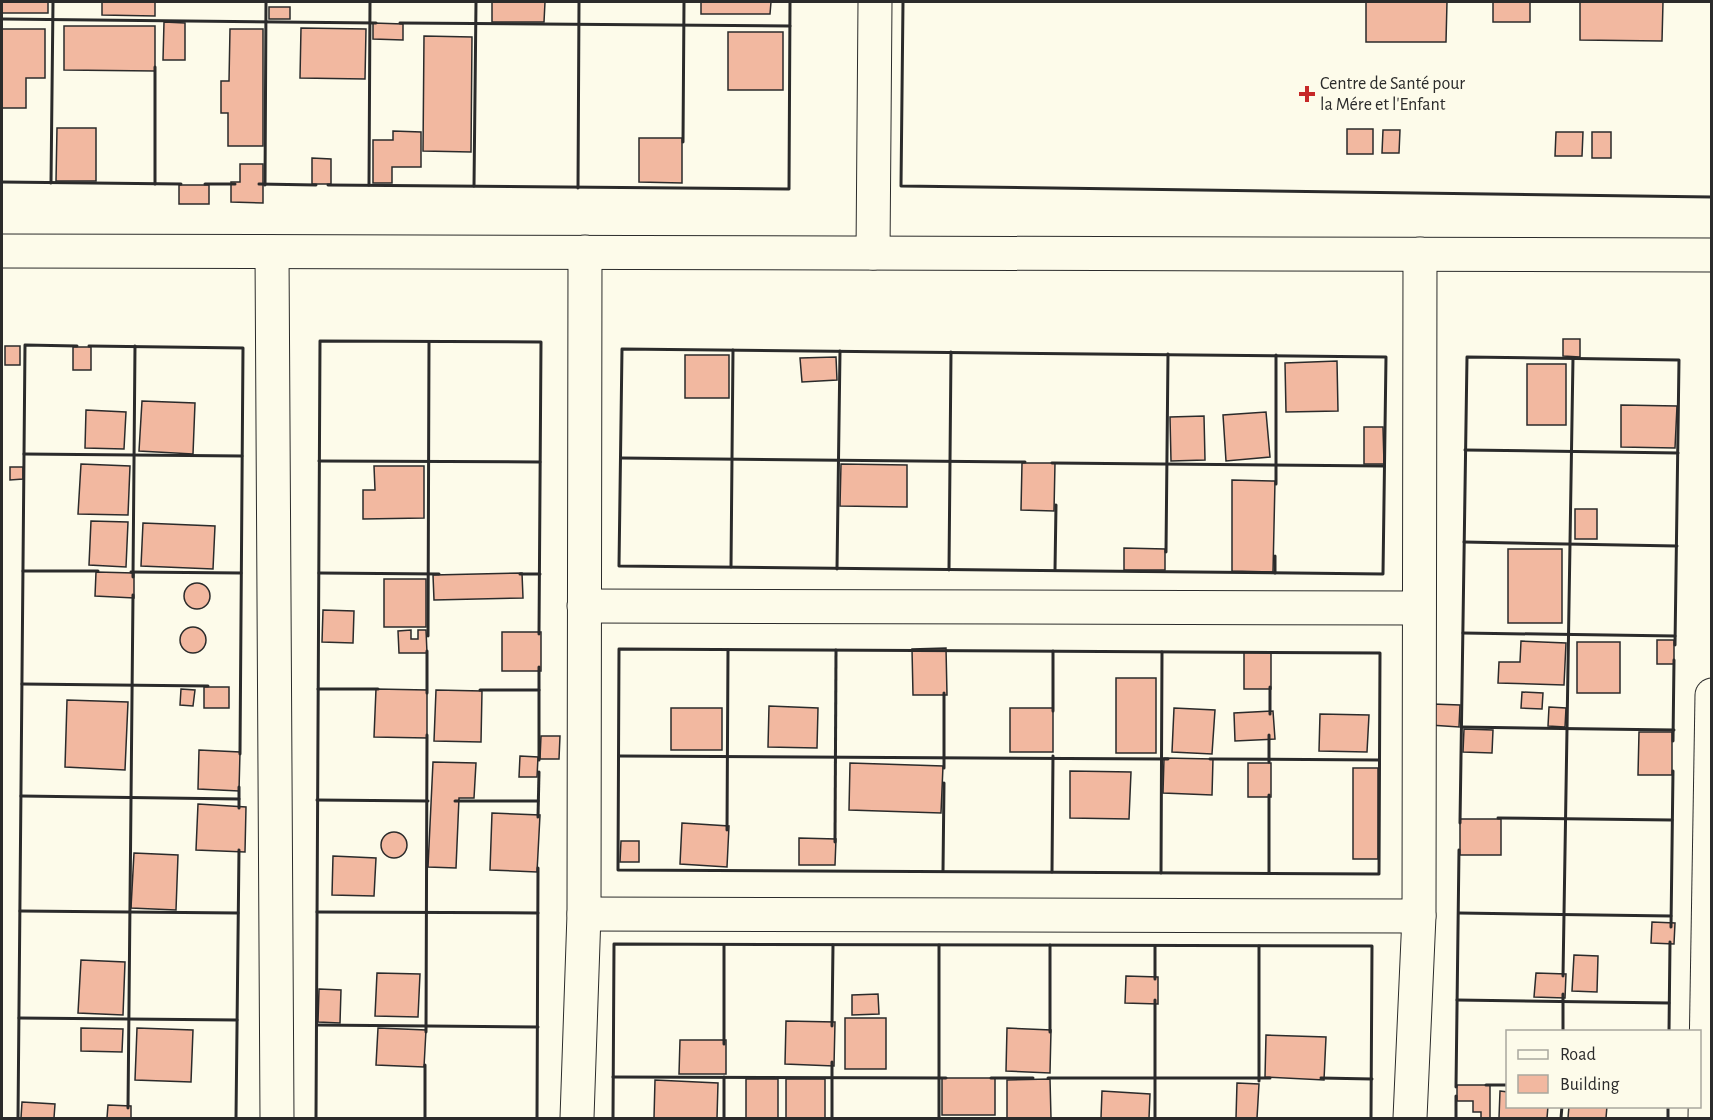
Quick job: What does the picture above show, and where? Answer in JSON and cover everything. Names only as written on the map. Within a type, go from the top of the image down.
[{"type":"street","points":[[873,253],[875,2]]},
{"type":"street","points":[[2,251],[1712,255]]},
{"type":"street","points":[[272,252],[277,1119]]},
{"type":"street","points":[[577,1119],[584,915],[585,252]]},
{"type":"street","points":[[1410,1119],[1419,916],[1420,254]]},
{"type":"street","points":[[584,606],[1419,608]]},
{"type":"street","points":[[1705,1119],[1712,695]]},
{"type":"street","points":[[584,915],[1419,916]]},
{"type":"building","points":[[2,2],[48,2],[48,13],[2,13]]},
{"type":"building","points":[[102,2],[155,2],[155,16],[102,15]]},
{"type":"building","points":[[492,2],[545,2],[544,22],[492,22]]},
{"type":"building","points":[[701,2],[771,2],[770,14],[701,14]]},
{"type":"building","points":[[1366,2],[1447,2],[1446,42],[1366,42]]},
{"type":"building","points":[[1493,2],[1530,2],[1530,22],[1493,22]]},
{"type":"building","points":[[1580,2],[1663,2],[1662,41],[1580,40]]},
{"type":"building","points":[[269,7],[290,7],[290,19],[269,19]]},
{"type":"building","points":[[164,22],[185,23],[185,60],[163,60]]},
{"type":"building","points":[[373,23],[403,24],[403,40],[373,39]]},
{"type":"building","points":[[64,26],[155,26],[155,71],[64,70]]},
{"type":"building","points":[[301,28],[366,29],[365,79],[300,78]]},
{"type":"building","points":[[2,29],[45,29],[45,78],[26,78],[26,108],[2,108]]},
{"type":"building","points":[[230,29],[263,29],[263,146],[228,146],[228,113],[221,113],[221,81],[229,81]]},
{"type":"building","points":[[728,32],[783,32],[783,90],[728,90]]},
{"type":"building","points":[[424,36],[472,37],[471,152],[423,151]]},
{"type":"building","points":[[57,128],[96,128],[96,181],[56,181]]},
{"type":"building","points":[[1347,129],[1373,129],[1373,154],[1347,154]]},
{"type":"building","points":[[1383,130],[1400,130],[1399,153],[1382,153]]},
{"type":"building","points":[[393,131],[421,132],[421,167],[392,167],[392,183],[373,183],[373,140],[393,140]]},
{"type":"building","points":[[1556,132],[1583,132],[1582,156],[1555,156]]},
{"type":"building","points":[[1592,132],[1611,132],[1611,158],[1592,158]]},
{"type":"building","points":[[639,138],[682,138],[682,183],[639,182]]},
{"type":"building","points":[[312,158],[331,159],[331,184],[312,184]]},
{"type":"building","points":[[240,164],[263,164],[263,203],[231,202],[231,182],[240,182]]},
{"type":"building","points":[[179,185],[209,185],[209,204],[179,204]]},
{"type":"building","points":[[1563,339],[1580,339],[1580,357],[1563,356]]},
{"type":"building","points":[[5,346],[20,346],[20,365],[5,365]]},
{"type":"building","points":[[73,347],[91,347],[91,370],[73,370]]},
{"type":"building","points":[[685,355],[729,355],[729,398],[685,398]]},
{"type":"building","points":[[836,357],[837,380],[802,382],[800,358]]},
{"type":"building","points":[[1337,361],[1338,411],[1286,412],[1285,363]]},
{"type":"building","points":[[1527,364],[1566,364],[1566,425],[1527,425]]},
{"type":"building","points":[[142,401],[195,403],[193,454],[139,451]]},
{"type":"building","points":[[1621,405],[1677,406],[1675,448],[1621,447]]},
{"type":"building","points":[[86,410],[126,412],[124,449],[85,448]]},
{"type":"building","points":[[1266,412],[1270,457],[1226,461],[1223,415]]},
{"type":"building","points":[[1204,416],[1205,460],[1171,461],[1170,417]]},
{"type":"building","points":[[1364,427],[1383,427],[1384,464],[1364,464]]},
{"type":"building","points":[[1022,463],[1055,463],[1054,511],[1021,510]]},
{"type":"building","points":[[81,464],[130,466],[128,515],[78,514]]},
{"type":"building","points":[[841,464],[907,465],[907,507],[840,506]]},
{"type":"building","points":[[374,466],[424,466],[424,518],[363,519],[363,490],[375,490]]},
{"type":"building","points":[[10,467],[23,467],[23,479],[10,480]]},
{"type":"building","points":[[1232,480],[1275,481],[1273,572],[1232,571]]},
{"type":"building","points":[[1575,509],[1597,509],[1597,539],[1575,539]]},
{"type":"building","points":[[91,521],[128,522],[126,567],[89,565]]},
{"type":"building","points":[[143,523],[215,526],[213,569],[141,566]]},
{"type":"building","points":[[1124,548],[1165,549],[1165,570],[1124,570]]},
{"type":"building","points":[[1508,549],[1562,549],[1562,623],[1508,623]]},
{"type":"building","points":[[96,572],[134,573],[134,598],[95,596]]},
{"type":"building","points":[[522,573],[523,598],[434,600],[433,575]]},
{"type":"building","points":[[384,579],[426,579],[426,627],[384,627]]},
{"type":"building","points":[[197,583],[206,587],[210,596],[206,605],[197,609],[188,605],[184,596],[188,587]]},
{"type":"building","points":[[323,610],[354,611],[353,643],[322,642]]},
{"type":"building","points":[[193,627],[202,631],[206,640],[202,649],[193,653],[184,649],[180,640],[184,631]]},
{"type":"building","points":[[411,630],[411,639],[418,639],[418,630],[426,630],[427,653],[399,653],[398,631]]},
{"type":"building","points":[[502,632],[541,632],[541,671],[502,671]]},
{"type":"building","points":[[1657,640],[1674,640],[1674,664],[1657,664]]},
{"type":"building","points":[[1521,641],[1566,643],[1564,685],[1498,683],[1499,662],[1520,662]]},
{"type":"building","points":[[1577,642],[1620,642],[1620,693],[1577,693]]},
{"type":"building","points":[[946,648],[947,695],[913,695],[912,649]]},
{"type":"building","points":[[1244,652],[1271,652],[1271,689],[1244,689]]},
{"type":"building","points":[[1116,678],[1156,678],[1156,753],[1116,753]]},
{"type":"building","points":[[204,687],[229,687],[229,708],[204,708]]},
{"type":"building","points":[[181,689],[195,690],[193,706],[180,705]]},
{"type":"building","points":[[376,689],[427,690],[427,738],[374,737]]},
{"type":"building","points":[[436,690],[482,691],[481,742],[434,741]]},
{"type":"building","points":[[1522,692],[1543,693],[1542,709],[1521,708]]},
{"type":"building","points":[[67,700],[128,702],[125,770],[65,767]]},
{"type":"building","points":[[1432,704],[1460,705],[1459,727],[1430,725]]},
{"type":"building","points":[[769,706],[818,708],[817,748],[768,747]]},
{"type":"building","points":[[1549,707],[1566,708],[1565,727],[1548,726]]},
{"type":"building","points":[[671,708],[722,708],[722,750],[671,750]]},
{"type":"building","points":[[1010,708],[1053,708],[1053,752],[1010,752]]},
{"type":"building","points":[[1174,708],[1215,710],[1212,754],[1172,752]]},
{"type":"building","points":[[1273,711],[1275,739],[1235,741],[1234,713]]},
{"type":"building","points":[[1320,714],[1369,715],[1367,752],[1319,751]]},
{"type":"building","points":[[1464,729],[1493,730],[1492,753],[1463,752]]},
{"type":"building","points":[[1639,732],[1672,732],[1672,775],[1638,775]]},
{"type":"building","points":[[541,736],[560,736],[559,759],[540,759]]},
{"type":"building","points":[[199,750],[240,752],[239,791],[198,789]]},
{"type":"building","points":[[520,756],[538,757],[537,777],[519,777]]},
{"type":"building","points":[[1164,758],[1213,759],[1212,795],[1163,793]]},
{"type":"building","points":[[433,762],[476,763],[474,798],[459,798],[456,868],[428,867]]},
{"type":"building","points":[[850,763],[943,766],[941,813],[849,810]]},
{"type":"building","points":[[1248,763],[1271,763],[1271,797],[1248,797]]},
{"type":"building","points":[[1353,768],[1378,768],[1378,859],[1353,859]]},
{"type":"building","points":[[1070,771],[1131,772],[1129,819],[1070,818]]},
{"type":"building","points":[[198,804],[246,807],[245,852],[196,850]]},
{"type":"building","points":[[492,813],[540,815],[537,872],[490,870]]},
{"type":"building","points":[[1460,819],[1501,819],[1501,855],[1460,855]]},
{"type":"building","points":[[682,823],[729,826],[727,867],[680,864]]},
{"type":"building","points":[[394,832],[403,836],[407,845],[403,854],[394,858],[385,854],[381,845],[385,836]]},
{"type":"building","points":[[799,838],[836,839],[835,865],[799,865]]},
{"type":"building","points":[[621,841],[639,841],[639,862],[620,862]]},
{"type":"building","points":[[134,853],[178,855],[176,910],[131,908]]},
{"type":"building","points":[[333,856],[376,858],[374,896],[332,895]]},
{"type":"building","points":[[1652,922],[1675,923],[1674,944],[1651,943]]},
{"type":"building","points":[[1574,955],[1598,956],[1597,992],[1572,991]]},
{"type":"building","points":[[81,960],[125,962],[123,1015],[78,1013]]},
{"type":"building","points":[[377,973],[420,974],[418,1017],[375,1016]]},
{"type":"building","points":[[1536,973],[1566,974],[1565,998],[1534,997]]},
{"type":"building","points":[[1126,976],[1158,977],[1158,1004],[1125,1003]]},
{"type":"building","points":[[319,989],[341,990],[340,1023],[318,1022]]},
{"type":"building","points":[[878,994],[879,1014],[852,1015],[852,995]]},
{"type":"building","points":[[845,1018],[886,1018],[886,1069],[845,1069]]},
{"type":"building","points":[[786,1021],[835,1022],[834,1066],[785,1064]]},
{"type":"building","points":[[81,1028],[123,1029],[122,1052],[81,1051]]},
{"type":"building","points":[[137,1028],[193,1030],[191,1082],[135,1080]]},
{"type":"building","points":[[378,1028],[426,1030],[424,1067],[376,1065]]},
{"type":"building","points":[[1007,1028],[1051,1030],[1050,1073],[1006,1071]]},
{"type":"building","points":[[1266,1035],[1326,1037],[1324,1080],[1265,1077]]},
{"type":"building","points":[[680,1040],[726,1040],[726,1074],[679,1074]]},
{"type":"building","points":[[942,1078],[995,1078],[995,1115],[942,1115]]},
{"type":"building","points":[[746,1079],[778,1079],[778,1118],[746,1118]]},
{"type":"building","points":[[786,1079],[825,1079],[825,1118],[786,1118]]},
{"type":"building","points":[[1050,1079],[1051,1118],[1007,1118],[1007,1080]]},
{"type":"building","points":[[655,1080],[718,1083],[717,1118],[654,1118]]},
{"type":"building","points":[[1237,1083],[1259,1084],[1257,1118],[1236,1118]]},
{"type":"building","points":[[1457,1085],[1490,1085],[1490,1118],[1481,1118],[1481,1112],[1473,1112],[1473,1101],[1457,1101]]},
{"type":"building","points":[[1102,1091],[1150,1094],[1149,1118],[1101,1118]]},
{"type":"building","points":[[1500,1091],[1506,1092],[1506,1108],[1548,1108],[1547,1118],[1499,1118]]},
{"type":"building","points":[[22,1102],[55,1104],[54,1118],[21,1118]]},
{"type":"building","points":[[108,1105],[131,1106],[131,1118],[107,1118]]},
{"type":"building","points":[[1569,1108],[1607,1108],[1606,1118],[1568,1118]]},
{"type":"wall","points":[[51,183],[53,2]]},
{"type":"wall","points":[[265,185],[266,2]]},
{"type":"wall","points":[[369,185],[370,2]]},
{"type":"wall","points":[[474,186],[476,2]]},
{"type":"wall","points":[[578,188],[579,2]]},
{"type":"wall","points":[[683,142],[684,2]]},
{"type":"wall","points":[[328,185],[789,189],[790,2]]},
{"type":"wall","points":[[903,2],[901,186],[1712,197]]},
{"type":"wall","points":[[2,19],[376,23]]},
{"type":"wall","points":[[400,23],[790,26]]},
{"type":"wall","points":[[155,67],[155,184]]},
{"type":"wall","points":[[2,182],[181,184]]},
{"type":"wall","points":[[205,184],[235,184]]},
{"type":"wall","points":[[259,184],[316,185]]},
{"type":"wall","points":[[316,1118],[320,341],[541,342],[539,634]]},
{"type":"wall","points":[[428,636],[429,342]]},
{"type":"wall","points":[[18,1118],[25,345],[77,346]]},
{"type":"wall","points":[[89,346],[243,348],[240,754]]},
{"type":"wall","points":[[133,577],[135,346]]},
{"type":"wall","points":[[622,349],[1386,357],[1383,574],[619,566],[622,349]]},
{"type":"wall","points":[[731,567],[733,350]]},
{"type":"wall","points":[[837,569],[840,351]]},
{"type":"wall","points":[[949,570],[951,352]]},
{"type":"wall","points":[[1166,552],[1168,354]]},
{"type":"wall","points":[[1276,355],[1276,484]]},
{"type":"wall","points":[[1460,823],[1467,357],[1679,360],[1675,645]]},
{"type":"wall","points":[[1563,976],[1573,358]]},
{"type":"wall","points":[[1465,450],[1678,453]]},
{"type":"wall","points":[[24,454],[242,456]]},
{"type":"wall","points":[[621,458],[1025,462]]},
{"type":"wall","points":[[319,461],[540,462]]},
{"type":"wall","points":[[1052,463],[1384,466]]},
{"type":"wall","points":[[1055,570],[1056,505]]},
{"type":"wall","points":[[1464,542],[1677,546]]},
{"type":"wall","points":[[1275,556],[1275,573]]},
{"type":"wall","points":[[23,571],[98,571]]},
{"type":"wall","points":[[131,572],[241,573]]},
{"type":"wall","points":[[319,573],[439,574]]},
{"type":"wall","points":[[520,574],[540,574]]},
{"type":"wall","points":[[128,1108],[133,595]]},
{"type":"wall","points":[[1463,633],[1675,636]]},
{"type":"wall","points":[[619,649],[1380,653],[1379,874],[618,870],[619,649]]},
{"type":"wall","points":[[727,830],[728,650]]},
{"type":"wall","points":[[835,842],[836,650]]},
{"type":"wall","points":[[427,651],[427,693]]},
{"type":"wall","points":[[1053,651],[1053,711]]},
{"type":"wall","points":[[1161,873],[1162,652]]},
{"type":"wall","points":[[1673,741],[1674,660]]},
{"type":"wall","points":[[539,667],[539,760]]},
{"type":"wall","points":[[22,684],[208,686]]},
{"type":"wall","points":[[1270,687],[1270,714]]},
{"type":"wall","points":[[318,689],[378,689]]},
{"type":"wall","points":[[480,690],[539,690]]},
{"type":"wall","points":[[944,693],[944,768]]},
{"type":"wall","points":[[1461,727],[1674,730]]},
{"type":"wall","points":[[426,1032],[427,735]]},
{"type":"wall","points":[[1269,735],[1269,762]]},
{"type":"wall","points":[[619,756],[1168,759]]},
{"type":"wall","points":[[1052,872],[1053,756]]},
{"type":"wall","points":[[1210,759],[1379,760]]},
{"type":"wall","points":[[1671,927],[1673,771]]},
{"type":"wall","points":[[538,817],[539,772]]},
{"type":"wall","points":[[943,871],[944,783]]},
{"type":"wall","points":[[239,787],[239,808]]},
{"type":"wall","points":[[1269,795],[1269,873]]},
{"type":"wall","points":[[21,796],[239,799]]},
{"type":"wall","points":[[317,800],[428,801]]},
{"type":"wall","points":[[455,801],[538,801]]},
{"type":"wall","points":[[1498,818],[1672,820]]},
{"type":"wall","points":[[236,1118],[239,850]]},
{"type":"wall","points":[[1456,1087],[1459,850]]},
{"type":"wall","points":[[537,1118],[538,868]]},
{"type":"wall","points":[[20,911],[238,913]]},
{"type":"wall","points":[[317,912],[538,913]]},
{"type":"wall","points":[[1459,913],[1671,916]]},
{"type":"wall","points":[[1669,1030],[1670,942]]},
{"type":"wall","points":[[613,1118],[614,944],[1372,946],[1371,1118]]},
{"type":"wall","points":[[724,945],[724,1044]]},
{"type":"wall","points":[[832,1026],[833,945]]},
{"type":"wall","points":[[939,945],[939,1118]]},
{"type":"wall","points":[[1050,945],[1050,1032]]},
{"type":"wall","points":[[1155,946],[1155,979]]},
{"type":"wall","points":[[1259,946],[1259,1081]]},
{"type":"wall","points":[[1563,994],[1563,1030]]},
{"type":"wall","points":[[1155,1000],[1155,1118]]},
{"type":"wall","points":[[1457,1000],[1669,1003]]},
{"type":"wall","points":[[19,1018],[237,1020]]},
{"type":"wall","points":[[317,1025],[538,1027]]},
{"type":"wall","points":[[832,1062],[832,1118]]},
{"type":"wall","points":[[425,1065],[425,1118]]},
{"type":"wall","points":[[613,1077],[946,1078]]},
{"type":"wall","points":[[724,1077],[724,1118]]},
{"type":"wall","points":[[991,1078],[1033,1078]]},
{"type":"wall","points":[[1048,1078],[1270,1078]]},
{"type":"wall","points":[[1321,1078],[1372,1079]]},
{"type":"wall","points":[[1486,1085],[1506,1085]]},
{"type":"wall","points":[[1456,1096],[1456,1118]]},
{"type":"wall","points":[[1561,1118],[1562,1108]]},
{"type":"wall","points":[[1668,1108],[1668,1118]]},
{"type":"place","name":"Centre de Santé pour la Mére et l'Enfant","points":[[1307,94]]}]
